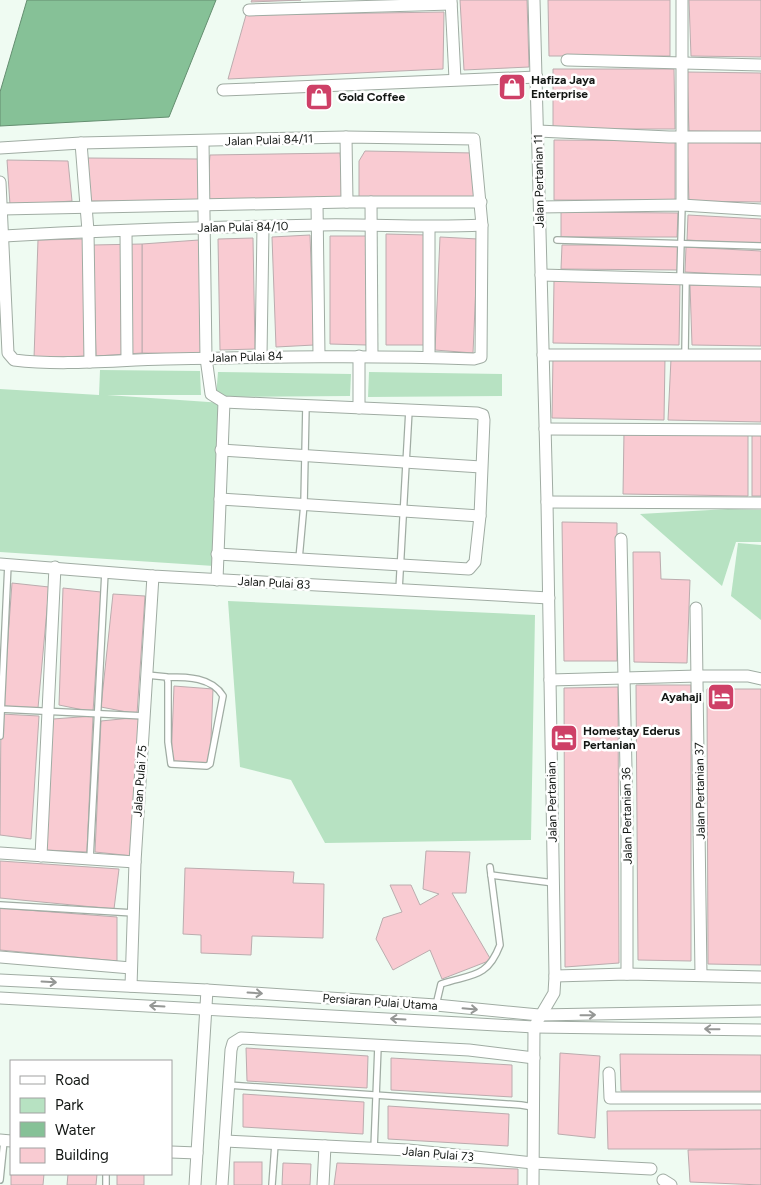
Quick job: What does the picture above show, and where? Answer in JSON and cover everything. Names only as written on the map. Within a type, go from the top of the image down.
[{"type":"street","name":"Jalan Pertanian 11","points":[[534,0],[549,598]]},
{"type":"street","points":[[682,0],[682,205]]},
{"type":"street","points":[[249,10],[451,2],[455,79]]},
{"type":"street","points":[[567,60],[761,65]]},
{"type":"street","points":[[223,90],[537,77]]},
{"type":"street","points":[[538,131],[761,137]]},
{"type":"street","points":[[346,137],[348,202]]},
{"type":"street","name":"Jalan Pulai 84/11","points":[[0,148],[81,143],[203,142],[346,137],[474,140],[482,225],[481,357]]},
{"type":"street","points":[[203,142],[206,358],[210,394],[224,402],[483,415],[480,516],[473,566],[469,569],[217,554]]},
{"type":"street","points":[[81,143],[88,231],[90,362]]},
{"type":"street","points":[[0,182],[4,236]]},
{"type":"street","points":[[2,209],[348,202],[481,202]]},
{"type":"street","points":[[371,202],[372,356]]},
{"type":"street","points":[[317,203],[319,356]]},
{"type":"street","points":[[540,207],[682,205],[761,210]]},
{"type":"street","name":"Jalan Pulai 84/10","points":[[4,236],[205,227],[372,225],[429,228],[482,225]]},
{"type":"street","points":[[261,356],[263,227]]},
{"type":"street","points":[[429,228],[429,357]]},
{"type":"street","points":[[126,231],[127,360]]},
{"type":"street","name":"Jalan Pulai 84","points":[[4,236],[8,353],[11,358],[34,362],[90,362],[261,356],[372,356],[474,359],[481,357]]},
{"type":"street","points":[[541,275],[761,281]]},
{"type":"street","points":[[543,355],[761,355]]},
{"type":"street","points":[[359,356],[359,408]]},
{"type":"street","points":[[217,580],[224,402]]},
{"type":"street","points":[[545,429],[761,430]]},
{"type":"street","points":[[221,450],[481,467]]},
{"type":"street","points":[[220,499],[404,509],[480,516]]},
{"type":"street","points":[[547,502],[761,503]]},
{"type":"street","name":"Jalan Pertanian 36","points":[[621,539],[625,679],[627,974]]},
{"type":"street","name":"Jalan Pulai 83","points":[[4,564],[217,580],[549,598]]},
{"type":"street","points":[[41,856],[54,567]]},
{"type":"street","name":"Jalan Pulai 75","points":[[131,986],[135,862],[153,576]]},
{"type":"street","name":"Jalan Pertanian","points":[[534,1027],[554,994],[555,976],[549,598]]},
{"type":"street","name":"Jalan Pertanian 37","points":[[696,608],[701,975]]},
{"type":"street","points":[[550,680],[698,676],[748,676],[761,679]]},
{"type":"street","points":[[0,853],[135,862]]},
{"type":"street","points":[[0,957],[131,968]]},
{"type":"street","points":[[555,976],[627,974],[761,977]]},
{"type":"street","name":"Persiaran Pulai Utama","points":[[0,980],[207,990],[436,1005],[540,1015],[761,1011]]},
{"type":"street","points":[[195,1185],[207,990]]},
{"type":"street","name":"Persiaran Pulai Utama","points":[[0,998],[534,1027],[761,1030]]},
{"type":"street","points":[[533,1185],[534,1027]]},
{"type":"street","points":[[222,1185],[231,1050],[234,1042],[241,1038],[469,1050],[534,1058]]},
{"type":"street","points":[[609,1073],[610,1098],[761,1098]]},
{"type":"street","name":"Jalan Pulai 73","points":[[225,1141],[374,1149],[533,1163],[651,1169]]},
{"type":"street","points":[[323,1185],[325,1146]]},
{"type":"street","points":[[172,1152],[197,1153]]},
{"type":"lane","points":[[682,205],[681,243],[685,354]]},
{"type":"lane","points":[[557,240],[761,246]]},
{"type":"lane","points":[[299,559],[304,504],[306,405]]},
{"type":"lane","points":[[399,590],[409,410]]},
{"type":"lane","points":[[0,736],[4,564]]},
{"type":"lane","points":[[90,859],[102,592],[105,572]]},
{"type":"lane","points":[[147,676],[167,677],[206,681],[216,686],[223,696],[210,764],[207,766],[170,764],[167,677]]},
{"type":"lane","points":[[0,709],[145,716]]},
{"type":"lane","points":[[436,1005],[441,984],[480,973],[495,957],[500,945],[490,866]]},
{"type":"lane","points":[[491,875],[554,883]]},
{"type":"lane","points":[[0,905],[134,913]]},
{"type":"lane","points":[[374,1149],[378,1046]]},
{"type":"lane","points":[[228,1085],[521,1104],[533,1107]]},
{"type":"lane","points":[[0,1180],[5,1141]]},
{"type":"lane","points":[[272,1185],[275,1144]]},
{"type":"green space","points":[[100,370],[200,371],[201,395],[107,395],[223,403],[214,566],[0,552],[0,389],[99,395]]},
{"type":"green space","points":[[218,372],[351,374],[350,396],[216,397]]},
{"type":"green space","points":[[369,372],[502,374],[502,396],[368,397]]},
{"type":"green space","points":[[728,509],[761,510],[761,542],[736,542],[722,586],[640,514]]},
{"type":"green space","points":[[738,543],[761,545],[761,620],[731,596]]},
{"type":"green space","points":[[228,601],[535,615],[531,840],[325,843],[291,780],[240,767]]},
{"type":"water","points":[[27,0],[216,0],[169,117],[0,126],[0,92]]},
{"type":"building","points":[[252,0],[301,0],[251,2]]},
{"type":"building","points":[[460,0],[527,0],[529,67],[464,70]]},
{"type":"building","points":[[548,0],[670,0],[670,56],[549,56]]},
{"type":"building","points":[[689,0],[761,0],[761,57],[691,56]]},
{"type":"building","points":[[444,12],[443,69],[228,79],[246,15]]},
{"type":"building","points":[[553,69],[674,69],[675,129],[553,129]]},
{"type":"building","points":[[687,72],[761,73],[761,132],[689,131]]},
{"type":"building","points":[[554,140],[675,141],[675,200],[554,200]]},
{"type":"building","points":[[687,142],[761,143],[761,202],[689,201]]},
{"type":"building","points":[[365,151],[474,153],[475,197],[359,199],[359,161]]},
{"type":"building","points":[[340,153],[344,197],[206,202],[210,155]]},
{"type":"building","points":[[88,158],[198,159],[201,202],[88,201]]},
{"type":"building","points":[[7,160],[68,161],[72,201],[10,205]]},
{"type":"building","points":[[561,212],[678,213],[677,237],[561,237]]},
{"type":"building","points":[[688,215],[761,219],[761,244],[687,240]]},
{"type":"building","points":[[386,234],[428,235],[428,345],[386,345]]},
{"type":"building","points":[[310,235],[314,345],[276,347],[272,237]]},
{"type":"building","points":[[330,236],[367,236],[367,345],[330,344]]},
{"type":"building","points":[[440,237],[478,239],[473,353],[435,350]]},
{"type":"building","points":[[253,238],[255,349],[220,350],[218,239]]},
{"type":"building","points":[[84,239],[85,356],[34,358],[38,240]]},
{"type":"building","points":[[199,240],[201,354],[142,353],[142,244]]},
{"type":"building","points":[[142,244],[142,353],[96,356],[93,245]]},
{"type":"building","points":[[562,245],[678,245],[678,270],[561,269]]},
{"type":"building","points":[[686,247],[761,251],[761,276],[685,272]]},
{"type":"building","points":[[554,281],[680,284],[679,345],[553,343]]},
{"type":"building","points":[[690,285],[761,286],[761,346],[692,345]]},
{"type":"building","points":[[553,356],[665,358],[664,420],[552,418]]},
{"type":"building","points":[[671,359],[761,359],[761,422],[668,420]]},
{"type":"building","points":[[624,432],[748,434],[748,496],[623,494]]},
{"type":"building","points":[[752,433],[761,433],[761,496],[752,496]]},
{"type":"building","points":[[562,522],[617,523],[617,661],[564,661]]},
{"type":"building","points":[[633,552],[660,552],[661,579],[690,580],[687,663],[634,662]]},
{"type":"building","points":[[12,583],[49,587],[38,708],[3,706]]},
{"type":"building","points":[[63,588],[101,592],[93,712],[59,705]]},
{"type":"building","points":[[113,594],[145,596],[137,714],[101,707]]},
{"type":"building","points":[[636,685],[691,685],[691,961],[638,960]]},
{"type":"building","points":[[174,686],[213,689],[210,763],[171,763]]},
{"type":"building","points":[[618,687],[619,963],[565,967],[564,688]]},
{"type":"building","points":[[707,689],[761,689],[761,965],[708,964]]},
{"type":"building","points":[[1,714],[39,716],[31,839],[0,835]]},
{"type":"building","points":[[93,716],[87,852],[46,850],[53,719]]},
{"type":"building","points":[[141,717],[133,856],[95,852],[101,721]]},
{"type":"building","points":[[426,851],[470,852],[466,893],[452,893],[491,960],[442,979],[430,950],[393,970],[376,939],[383,918],[402,912],[390,885],[411,885],[420,905],[439,894],[423,889]]},
{"type":"building","points":[[0,861],[119,869],[114,909],[0,898]]},
{"type":"building","points":[[185,868],[294,872],[293,883],[324,884],[323,938],[252,936],[251,955],[201,953],[201,935],[183,934]]},
{"type":"building","points":[[0,908],[117,917],[117,961],[0,950]]},
{"type":"building","points":[[246,1048],[368,1056],[367,1088],[247,1081]]},
{"type":"building","points":[[560,1053],[600,1056],[595,1138],[558,1134]]},
{"type":"building","points":[[620,1054],[761,1055],[761,1091],[621,1091]]},
{"type":"building","points":[[391,1058],[512,1065],[512,1097],[391,1090]]},
{"type":"building","points":[[243,1094],[364,1102],[363,1134],[243,1127]]},
{"type":"building","points":[[388,1106],[509,1114],[508,1146],[388,1139]]},
{"type":"building","points":[[761,1110],[761,1149],[608,1149],[607,1111]]},
{"type":"building","points":[[761,1149],[761,1185],[690,1182],[688,1150]]},
{"type":"building","points":[[234,1162],[262,1162],[262,1185],[234,1185]]},
{"type":"building","points":[[283,1163],[311,1164],[310,1185],[282,1185]]},
{"type":"building","points":[[337,1163],[518,1169],[518,1185],[334,1185]]},
{"type":"building","points":[[11,1175],[44,1175],[43,1185],[11,1185]]},
{"type":"building","points":[[68,1175],[97,1175],[96,1185],[67,1185]]},
{"type":"building","points":[[117,1175],[144,1175],[144,1185],[117,1185]]},
{"type":"place","name":"Hafiza Jaya Enterprise","points":[[512,87]]},
{"type":"place","name":"Gold Coffee","points":[[319,97]]},
{"type":"place","name":"Ayahaji","points":[[721,697]]},
{"type":"place","name":"Homestay Ederus Pertanian","points":[[564,738]]}]
